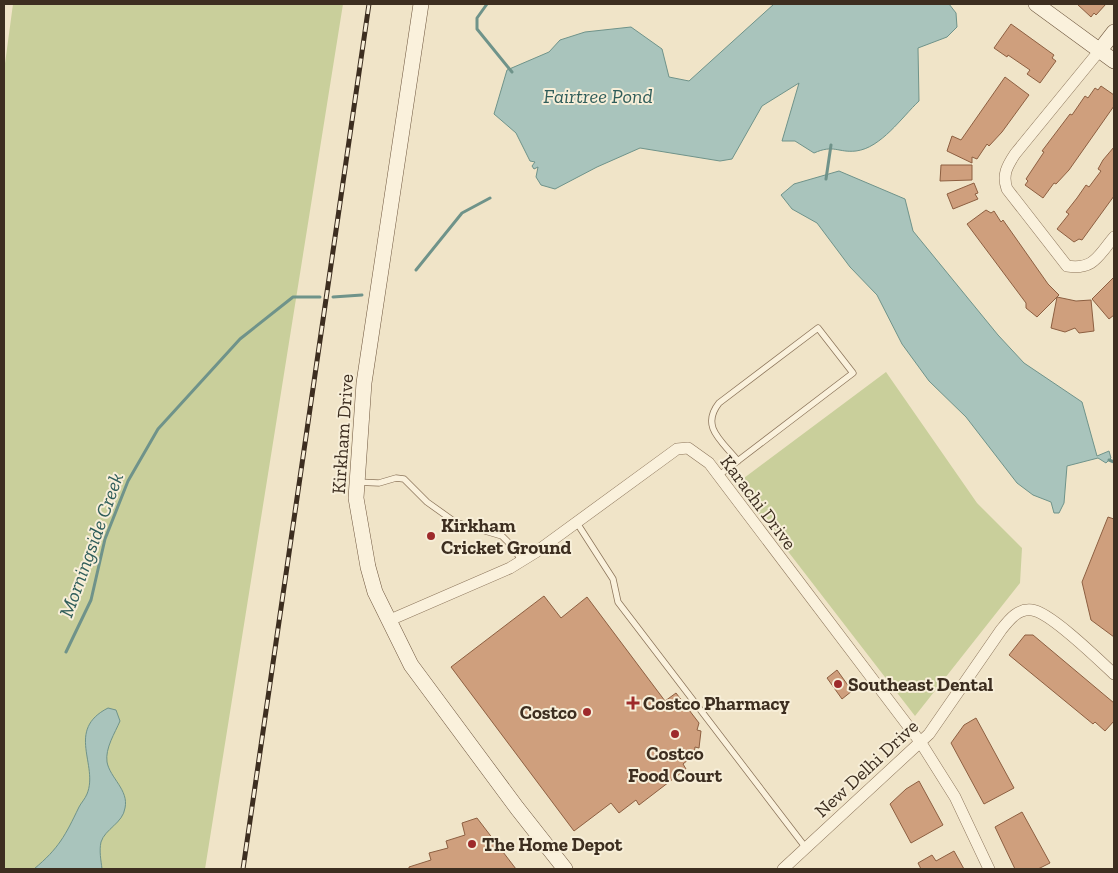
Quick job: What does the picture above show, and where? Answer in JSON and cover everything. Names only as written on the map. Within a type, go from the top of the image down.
[{"type":"street","name":"Kirkham Drive","points":[[422,4],[364,383],[356,498],[368,567],[375,592],[411,665],[517,808],[566,869]]},
{"type":"street","points":[[1036,4],[1114,61]]},
{"type":"street","points":[[1114,32],[1015,154],[1007,167],[1004,181],[1007,189],[1068,266],[1084,268],[1093,262],[1114,237]]},
{"type":"street","name":"Karachi Drive","points":[[390,620],[488,579],[521,561],[577,523],[677,449],[688,448],[709,463],[921,743],[955,798],[989,869]]},
{"type":"street","name":"New Delhi Drive","points":[[783,869],[921,743],[946,711],[1001,630],[1011,618],[1021,611],[1033,610],[1044,615],[1070,634],[1114,674]]},
{"type":"lane","points":[[718,476],[738,461],[853,373],[818,328],[719,403],[711,413],[711,427],[738,461]]},
{"type":"lane","points":[[358,482],[376,484],[396,478],[404,480],[427,502],[456,522],[502,536],[514,548],[521,561]]},
{"type":"lane","points":[[577,523],[612,579],[618,602],[806,848]]},
{"type":"green space","points":[[13,4],[343,4],[205,869],[4,869],[4,71]]},
{"type":"green space","points":[[886,372],[977,503],[1022,548],[1020,583],[915,716],[736,484]]},
{"type":"water","name":"Fairtree Pond","points":[[774,4],[949,4],[956,13],[957,27],[947,37],[918,48],[919,101],[882,138],[865,149],[856,151],[826,149],[814,153],[795,141],[782,141],[799,83],[762,106],[732,159],[720,161],[640,148],[597,167],[555,189],[541,185],[536,177],[538,167],[534,169],[532,166],[535,162],[530,161],[516,133],[494,114],[507,70],[549,52],[560,40],[585,32],[631,27],[662,49],[669,77],[689,81]]},
{"type":"water","points":[[839,171],[905,199],[913,231],[998,335],[1024,363],[1082,402],[1097,456],[1109,451],[1111,458],[1106,463],[1098,458],[1067,466],[1064,503],[1059,513],[1054,513],[1051,502],[1033,495],[1017,483],[966,417],[929,381],[902,344],[877,295],[850,267],[817,223],[792,209],[781,195],[794,184]]},
{"type":"water","points":[[108,708],[116,710],[120,721],[109,746],[107,762],[124,795],[125,808],[121,818],[106,833],[101,842],[102,869],[34,869],[50,855],[61,841],[86,796],[90,783],[86,748],[88,727],[95,717]]},
{"type":"building","points":[[1077,4],[1106,4],[1096,15],[1094,13],[1091,17]]},
{"type":"building","points":[[1011,24],[1054,55],[1052,58],[1056,61],[1040,83],[1027,74],[1030,70],[994,48]]},
{"type":"building","points":[[1005,77],[1029,95],[1002,132],[989,146],[987,144],[977,159],[972,157],[972,163],[947,151],[952,136],[961,140]]},
{"type":"building","points":[[1101,86],[1114,95],[1114,106],[1069,170],[1056,184],[1054,183],[1043,198],[1025,185],[1028,181],[1026,179],[1044,152],[1042,151],[1070,114],[1072,115],[1085,96],[1088,98],[1095,88],[1098,90]]},
{"type":"building","points":[[1114,147],[1114,196],[1082,240],[1079,239],[1074,242],[1057,229],[1069,214],[1066,212],[1086,185],[1089,187],[1101,171],[1098,169]]},
{"type":"building","points":[[941,165],[972,165],[972,180],[940,181]]},
{"type":"building","points":[[974,183],[978,193],[975,194],[978,199],[953,209],[947,194]]},
{"type":"building","points":[[986,210],[991,213],[994,211],[1001,222],[1003,220],[1048,284],[1059,295],[1037,317],[1026,308],[1026,303],[967,224]]},
{"type":"building","points":[[1114,277],[1114,315],[1109,319],[1092,299]]},
{"type":"building","points":[[1057,297],[1076,301],[1091,300],[1094,331],[1079,333],[1075,328],[1065,332],[1051,328]]},
{"type":"building","points":[[1108,517],[1114,519],[1114,637],[1091,620],[1082,582]]},
{"type":"building","name":"Costco","points":[[544,596],[561,618],[587,597],[665,701],[676,693],[699,723],[697,730],[701,731],[699,748],[695,747],[694,755],[683,764],[686,769],[639,805],[636,800],[619,813],[611,803],[574,831],[451,667]]},
{"type":"building","points":[[1025,635],[1033,635],[1114,703],[1114,721],[1105,731],[1095,722],[1093,724],[1009,655]]},
{"type":"building","name":"Southeast Dental","points":[[837,670],[852,691],[842,699],[827,678]]},
{"type":"building","points":[[976,718],[1014,788],[984,804],[951,743],[964,725]]},
{"type":"building","points":[[919,781],[943,825],[911,843],[890,804],[906,789]]},
{"type":"building","points":[[1022,812],[1050,863],[1038,869],[1015,869],[995,827]]},
{"type":"building","name":"The Home Depot","points":[[477,818],[516,869],[409,869],[409,867],[431,860],[429,853],[448,848],[446,841],[465,835],[462,823]]},
{"type":"building","points":[[954,851],[964,869],[921,869],[918,863],[932,855],[936,861]]},
{"type":"waterway","name":"Morningside Creek","points":[[487,4],[477,18],[477,29],[512,72]]},
{"type":"waterway","points":[[826,179],[831,145]]},
{"type":"waterway","name":"Morningside Creek","points":[[416,270],[462,213],[490,198]]},
{"type":"waterway","name":"Morningside Creek","points":[[333,297],[362,295]]},
{"type":"waterway","name":"Morningside Creek","points":[[66,652],[91,600],[105,539],[128,481],[158,429],[240,339],[293,297],[320,297]]},
{"type":"waterway","name":"Morningside Creek","points":[[1109,460],[1114,462]]},
{"type":"railway","points":[[243,869],[369,4]]},
{"type":"place","name":"Kirkham Cricket Ground","points":[[431,536]]},
{"type":"place","name":"Southeast Dental","points":[[838,684]]},
{"type":"place","name":"Costco Pharmacy","points":[[633,703]]},
{"type":"place","name":"Costco","points":[[587,712]]},
{"type":"place","name":"Costco Food Court","points":[[675,734]]},
{"type":"place","name":"The Home Depot","points":[[472,844]]}]
